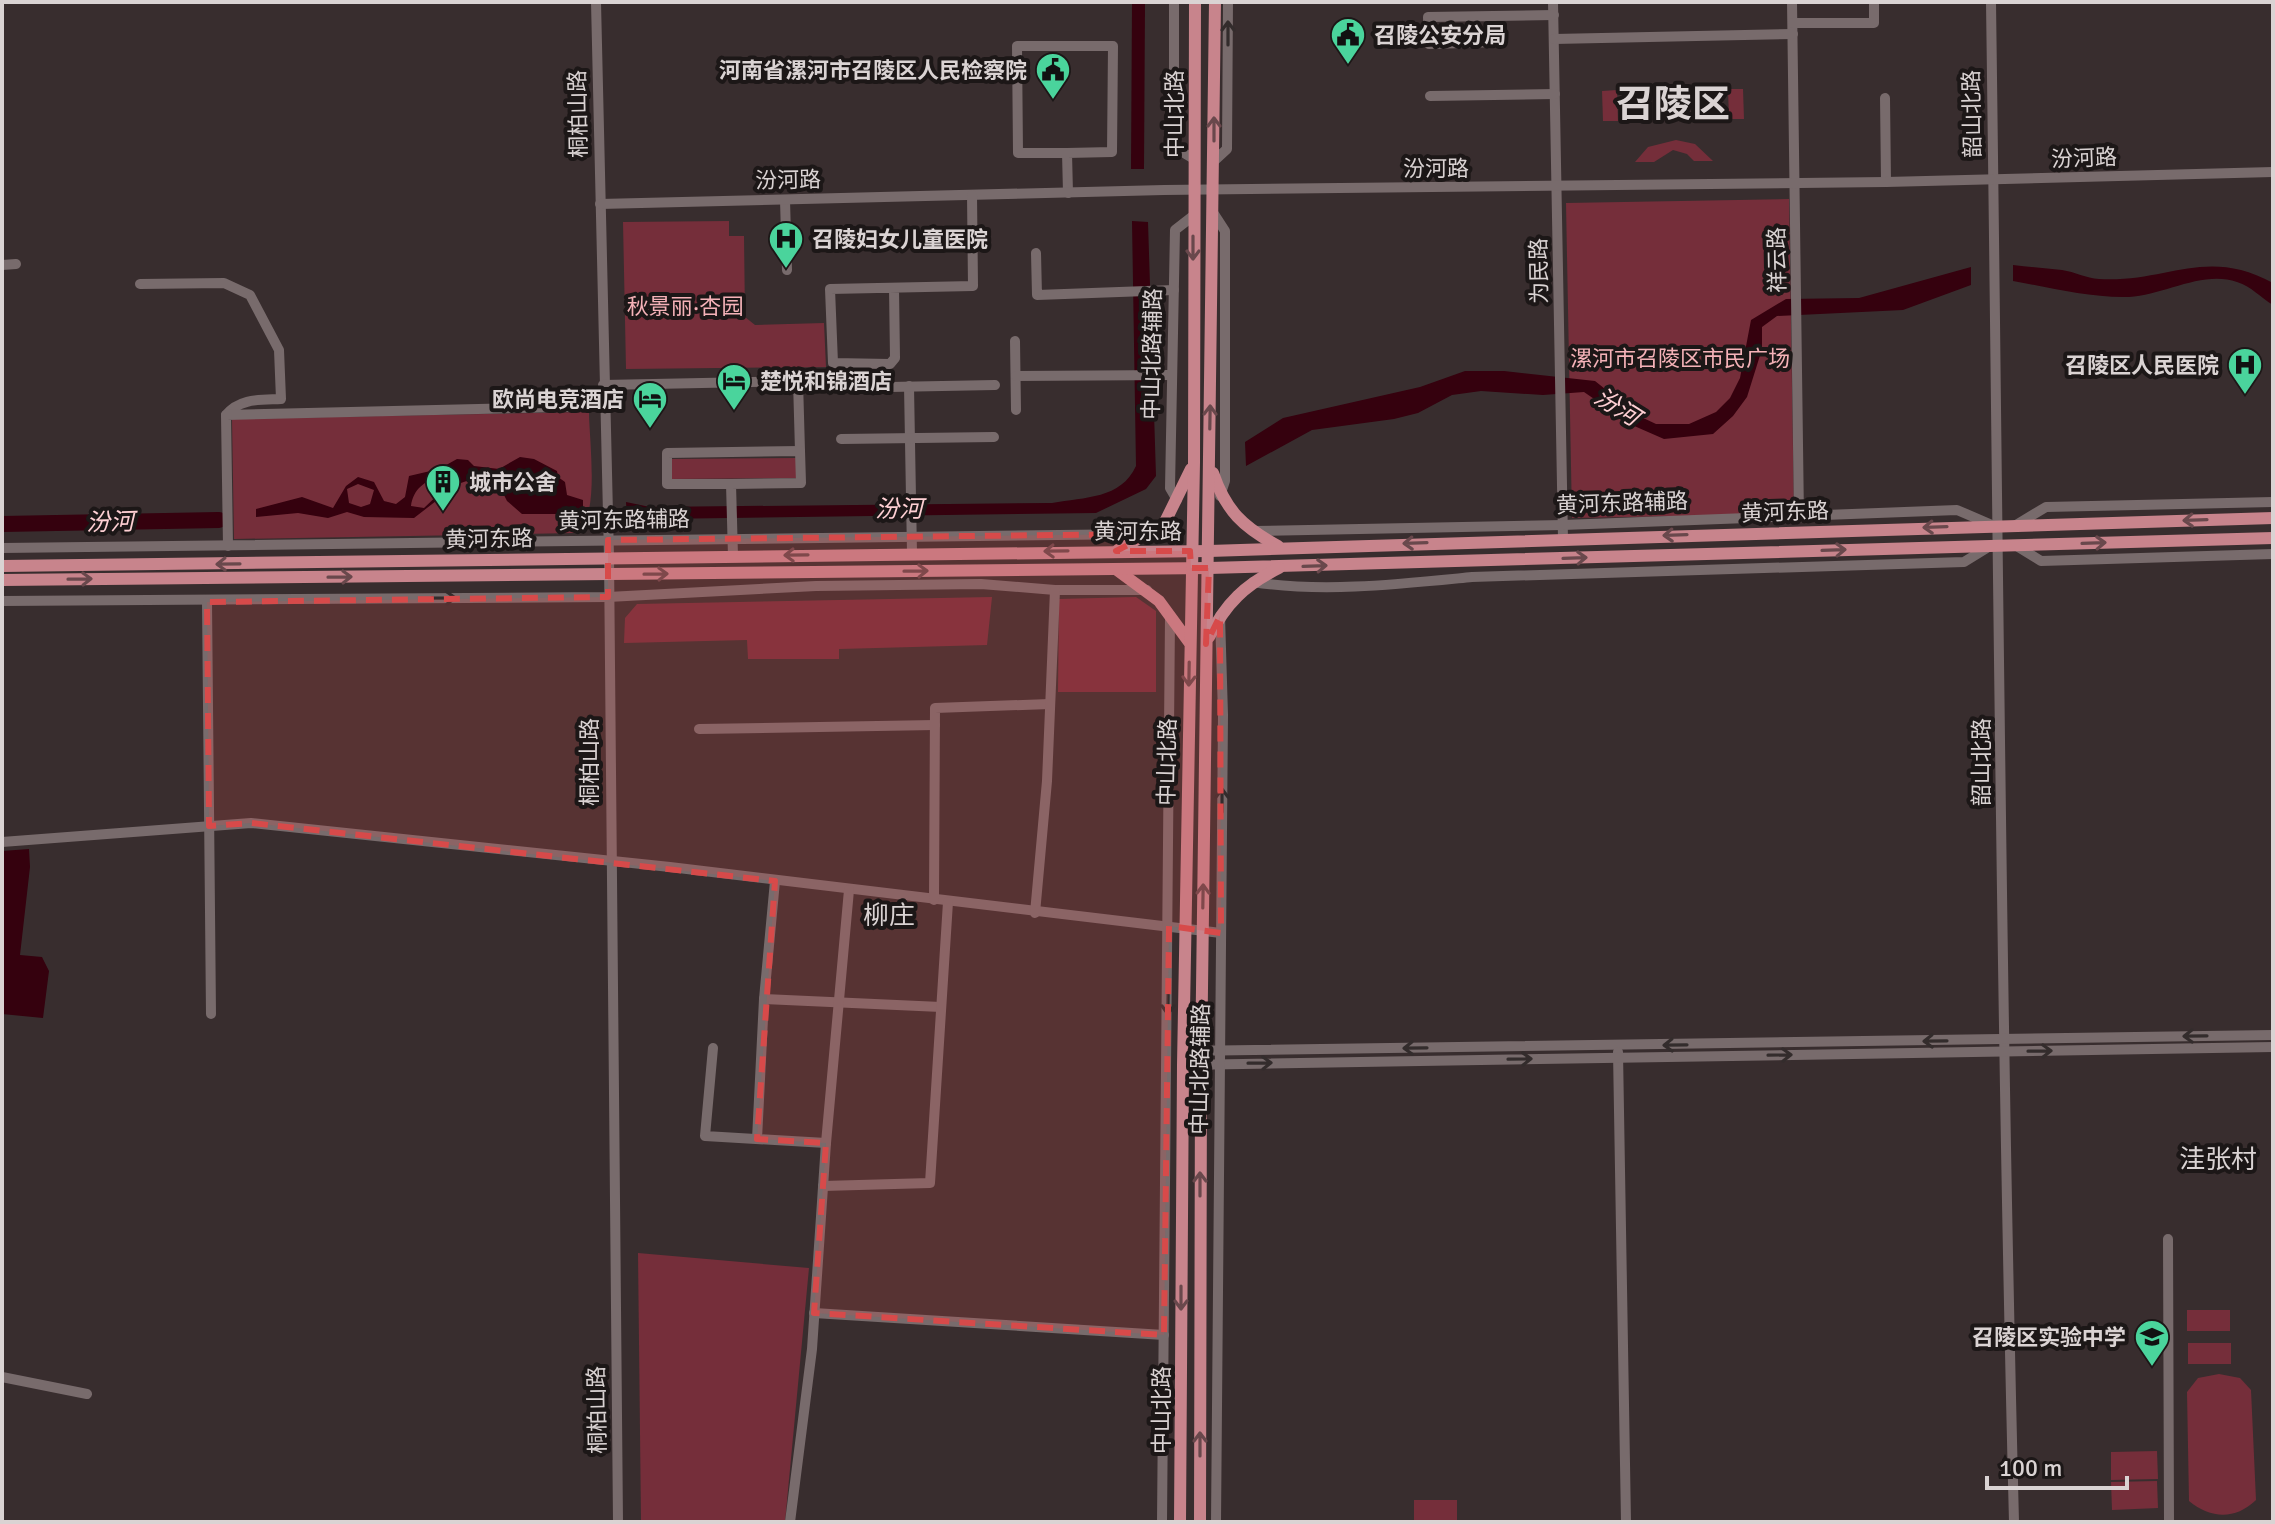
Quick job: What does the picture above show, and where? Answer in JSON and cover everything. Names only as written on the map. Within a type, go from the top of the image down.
[{"type":"main road","name":"中山北路","points":[[1180,1522],[1183,1051],[1194,463],[1195,2]]},
{"type":"main road","name":"中山北路","points":[[1200,1522],[1202,931],[1215,2]]},
{"type":"main road","points":[[1117,550],[1164,524],[1194,463]]},
{"type":"main road","points":[[1209,463],[1220,496],[1236,520],[1281,547]]},
{"type":"main road","name":"黄河东路","points":[[2,566],[1209,551],[1563,532],[2273,518]]},
{"type":"main road","name":"黄河东路","points":[[2,580],[1283,567],[2273,538]]},
{"type":"main road","points":[[1206,644],[1220,616],[1244,587],[1283,567]]},
{"type":"main road","points":[[1114,568],[1147,590],[1189,642]]},
{"type":"street","name":"桐柏山路","points":[[596,2],[609,557],[618,1522]]},
{"type":"street","points":[[1174,2],[1174,147],[1194,159]]},
{"type":"street","points":[[1214,161],[1227,149],[1228,2]]},
{"type":"street","name":"为民路","points":[[1553,2],[1563,532]]},
{"type":"street","name":"祥云路","points":[[1792,2],[1799,518]]},
{"type":"street","points":[[1554,39],[1874,23],[1874,2]]},
{"type":"street","name":"韶山北路","points":[[1991,2],[2002,1052],[2014,1522]]},
{"type":"street","points":[[1497,16],[1498,42],[1429,44],[1428,17],[1554,15]]},
{"type":"street","points":[[1017,46],[1113,46],[1112,152],[1067,153],[1018,153],[1017,46]]},
{"type":"street","points":[[1430,96],[1555,94]]},
{"type":"street","points":[[1885,98],[1886,182]]},
{"type":"street","points":[[1067,153],[1068,193]]},
{"type":"street","name":"汾河路","points":[[600,204],[1193,189],[1886,182],[2273,172]]},
{"type":"street","points":[[894,288],[895,358],[890,364],[833,363],[830,289],[973,286],[972,195]]},
{"type":"street","points":[[785,200],[787,270]]},
{"type":"street","points":[[1214,214],[1225,231],[1225,481],[1220,496]]},
{"type":"street","name":"中山北路辅路","points":[[1177,500],[1170,488],[1175,230],[1193,216]]},
{"type":"street","points":[[1036,253],[1037,295],[1174,290]]},
{"type":"street","points":[[2,265],[16,264]]},
{"type":"street","points":[[140,284],[224,283],[250,295],[279,350],[281,399],[234,405],[226,415],[228,546]]},
{"type":"street","points":[[1015,341],[1016,410]]},
{"type":"street","points":[[1016,376],[1172,375]]},
{"type":"street","points":[[603,385],[798,381],[801,483],[667,484],[667,453],[800,451]]},
{"type":"street","points":[[837,388],[995,385]]},
{"type":"street","points":[[909,386],[912,553]]},
{"type":"street","points":[[226,415],[604,406]]},
{"type":"street","points":[[841,439],[994,437]]},
{"type":"street","points":[[731,484],[733,556]]},
{"type":"street","points":[[2016,525],[2046,507],[2273,502]]},
{"type":"street","name":"黄河东路辅路","points":[[1251,531],[1563,532],[1957,510],[1995,525]]},
{"type":"street","name":"黄河东路辅路","points":[[2,548],[1150,534]]},
{"type":"street","points":[[2015,545],[2041,561],[2273,554]]},
{"type":"street","points":[[1253,582],[1276,586],[1408,583],[1472,577],[1964,562],[1996,546]]},
{"type":"street","points":[[2,601],[608,597],[816,586],[981,584],[1055,590],[1147,590]]},
{"type":"street","points":[[1035,913],[1047,781],[1055,590]]},
{"type":"street","points":[[207,602],[211,1014]]},
{"type":"street","name":"中山北路辅路","points":[[1216,1522],[1220,616]]},
{"type":"street","name":"中山北路辅路","points":[[1162,1522],[1170,617]]},
{"type":"street","points":[[934,900],[935,708],[1050,704]]},
{"type":"street","points":[[699,729],[935,725]]},
{"type":"street","points":[[2,842],[251,823],[610,860],[1221,933]]},
{"type":"street","points":[[757,1139],[764,999],[775,881]]},
{"type":"street","points":[[790,1522],[814,1313],[849,890]]},
{"type":"street","points":[[823,1186],[930,1183],[948,902]]},
{"type":"street","points":[[764,999],[941,1007]]},
{"type":"street","points":[[1183,1065],[2002,1040],[2273,1035]]},
{"type":"street","points":[[1183,1051],[2002,1052],[2273,1047]]},
{"type":"street","points":[[713,1048],[705,1136],[826,1143]]},
{"type":"street","points":[[1618,1051],[1626,1522]]},
{"type":"street","points":[[2168,1239],[2169,1522]]},
{"type":"street","points":[[814,1313],[1164,1335]]},
{"type":"street","points":[[2,1377],[87,1394]]},
{"type":"highlighted area","points":[[1150,534],[1116,551],[1190,551],[1191,568],[1209,568],[1206,644],[1220,616],[1221,933],[1169,926],[1164,1335],[814,1313],[826,1143],[757,1139],[775,881],[251,823],[209,826],[207,602],[608,597],[608,540]]},
{"type":"green space","points":[[1728,89],[1743,89],[1744,119],[1729,119]]},
{"type":"green space","points":[[1617,90],[1618,121],[1603,121],[1602,91]]},
{"type":"green space","points":[[1676,140],[1695,144],[1713,161],[1694,161],[1687,154],[1673,150],[1654,162],[1635,162],[1648,147]]},
{"type":"green space","name":"漯河市召陵区市民广场","points":[[1789,199],[1794,514],[1572,518],[1566,203]]},
{"type":"green space","name":"秋景丽·杏园","points":[[729,221],[729,236],[744,236],[745,317],[755,325],[824,323],[826,367],[626,369],[623,222]]},
{"type":"green space","points":[[589,412],[591,497],[583,526],[575,533],[234,539],[232,419]]},
{"type":"green space","points":[[797,458],[797,478],[670,479],[670,459]]},
{"type":"green space","points":[[992,597],[987,645],[839,649],[839,659],[748,659],[747,640],[624,643],[625,618],[637,604]]},
{"type":"green space","points":[[1136,597],[1156,611],[1156,692],[1058,692],[1059,599]]},
{"type":"green space","points":[[638,1253],[809,1268],[785,1522],[641,1522]]},
{"type":"green space","points":[[2187,1310],[2230,1310],[2230,1331],[2187,1331]]},
{"type":"green space","points":[[2188,1343],[2231,1343],[2231,1364],[2188,1364]]},
{"type":"green space","points":[[2219,1374],[2240,1378],[2251,1390],[2256,1500],[2240,1511],[2223,1515],[2206,1511],[2189,1501],[2187,1392],[2198,1378]]},
{"type":"green space","points":[[2157,1451],[2158,1479],[2111,1480],[2111,1452]]},
{"type":"green space","points":[[2157,1481],[2158,1508],[2112,1510],[2111,1482]]},
{"type":"green space","points":[[1414,1500],[1457,1500],[1457,1522],[1414,1522]]},
{"type":"water","points":[[1132,2],[1145,2],[1144,169],[1131,169]]},
{"type":"water","points":[[1132,221],[1148,222],[1156,476],[1146,489],[1096,513],[627,517],[626,502],[650,507],[1052,503],[1112,491],[1129,477],[1136,466]]},
{"type":"water","points":[[2013,265],[2062,270],[2099,279],[2227,267],[2249,272],[2273,283],[2273,305],[2247,287],[2224,279],[2197,281],[2142,295],[2114,297],[2013,281]]},
{"type":"water","points":[[1971,267],[1971,285],[1903,310],[1777,316],[1762,327],[1762,349],[1747,397],[1733,416],[1713,434],[1664,439],[1632,425],[1584,392],[1543,395],[1481,391],[1452,395],[1418,413],[1394,419],[1312,430],[1246,466],[1245,442],[1283,418],[1420,387],[1465,371],[1504,371],[1595,381],[1639,416],[1656,424],[1689,424],[1716,412],[1730,398],[1740,378],[1751,320],[1786,299],[1859,298]]},
{"type":"water","points":[[520,457],[534,459],[557,471],[558,477],[565,482],[567,495],[583,500],[583,514],[522,514],[507,501],[496,479],[478,477],[458,484],[414,518],[364,517],[347,512],[328,518],[298,513],[256,517],[256,509],[302,497],[333,508],[346,486],[358,477],[374,482],[384,501],[396,504],[405,497],[409,476],[439,469],[457,459],[468,460],[474,466],[499,469]],"holes":[[[441,478],[444,489],[424,508],[411,506],[421,486]],[[358,484],[374,490],[370,504],[361,507],[349,503],[347,489]]]},
{"type":"water","points":[[29,849],[30,867],[20,955],[42,957],[49,971],[43,1018],[2,1014],[2,851]]},
{"type":"waterway","name":"汾河","points":[[2,524],[219,520]]},
{"type":"place","name":"召陵公安分局","points":[[1348,66]]},
{"type":"place","name":"河南省漯河市召陵区人民检察院","points":[[1053,101]]},
{"type":"place","name":"召陵妇女儿童医院","points":[[786,270]]},
{"type":"place","name":"召陵区人民医院","points":[[2245,396]]},
{"type":"place","name":"楚悦和锦酒店","points":[[734,412]]},
{"type":"place","name":"欧尚电竞酒店","points":[[650,430]]},
{"type":"place","name":"城市公舍","points":[[443,513]]},
{"type":"place","name":"召陵区实验中学","points":[[2152,1368]]},
{"type":"district","name":"召陵区","points":[[1673,104]]},
{"type":"district","name":"柳庄","points":[[889,916]]},
{"type":"district","name":"洼张村","points":[[2218,1160]]}]
